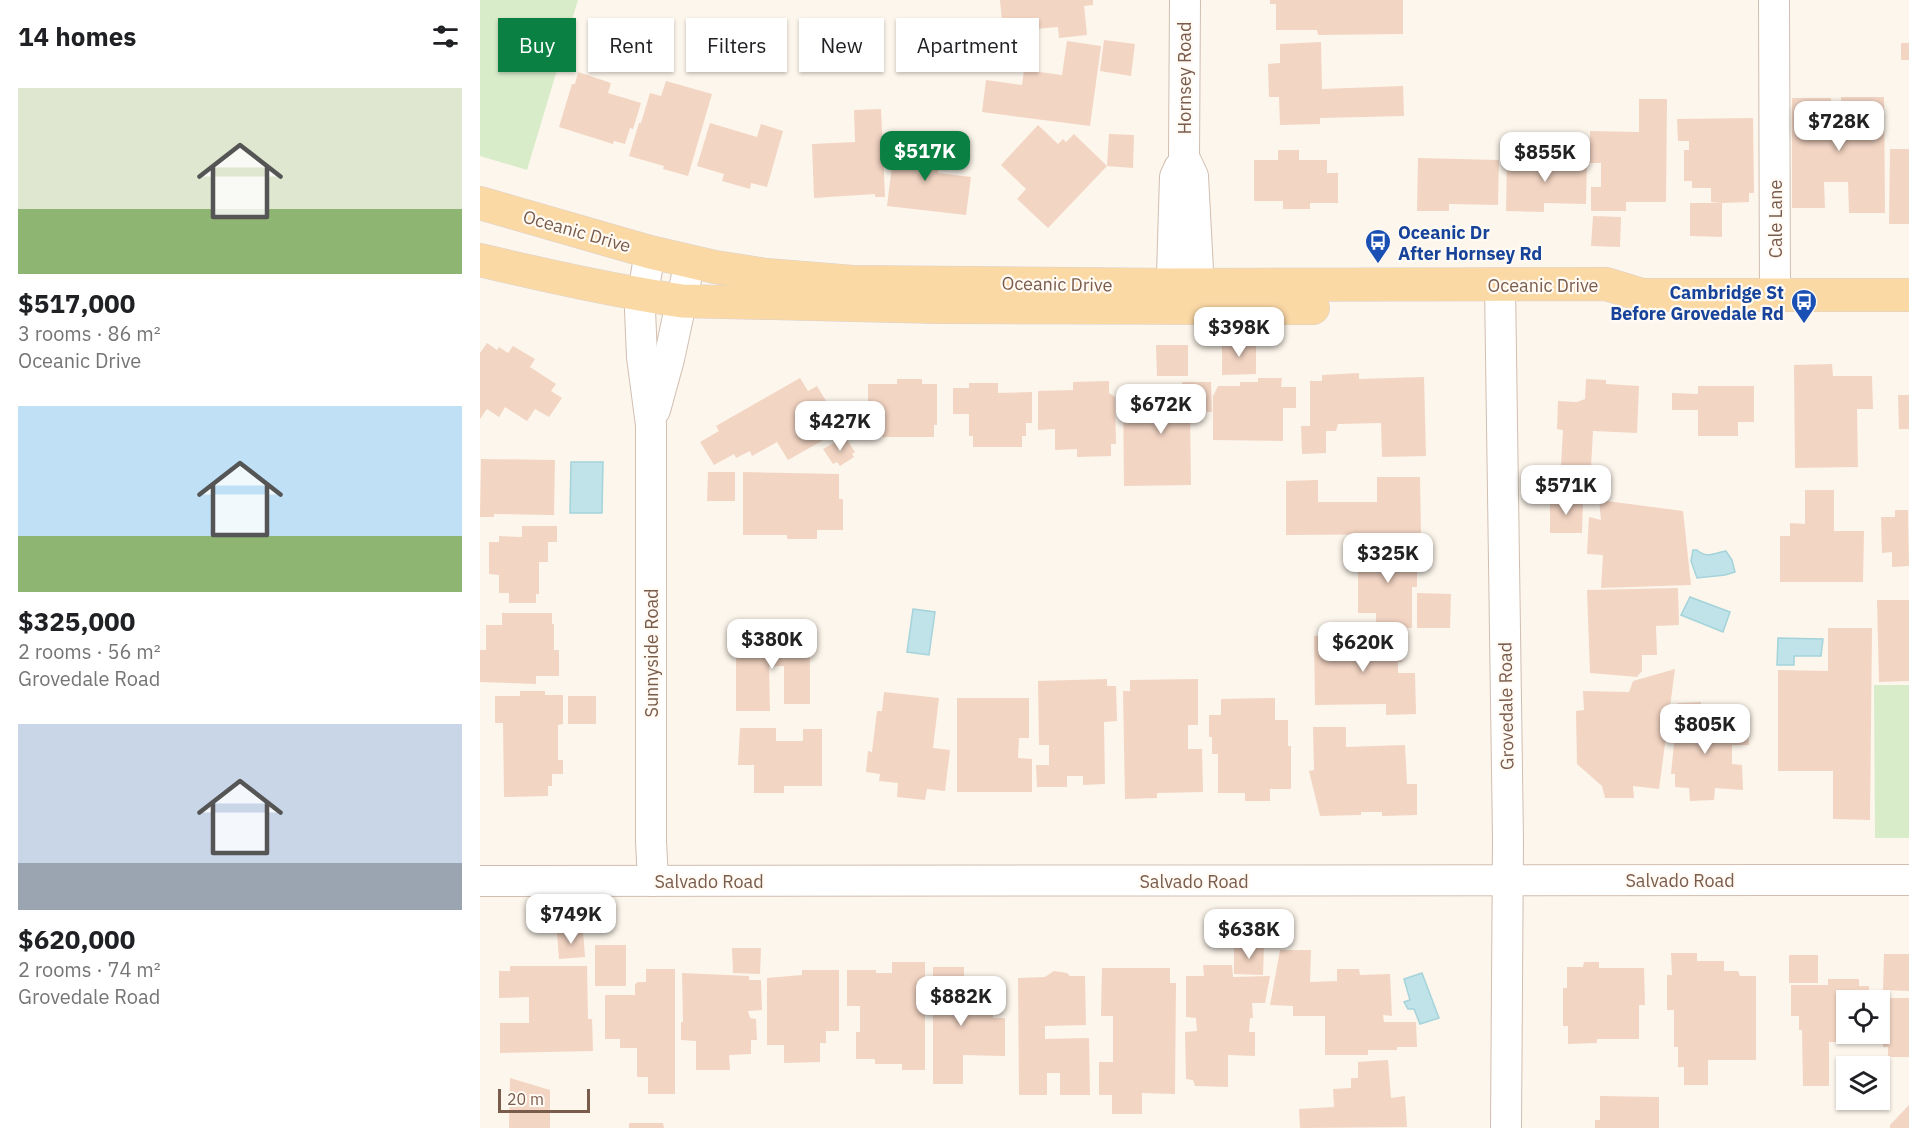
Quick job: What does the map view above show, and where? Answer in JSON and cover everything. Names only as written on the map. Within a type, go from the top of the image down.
[{"type":"main road","name":"Oceanic Drive","points":[[480,203],[650,252],[766,275],[853,282],[1185,297]]},
{"type":"main road","name":"Oceanic Drive","points":[[480,260],[641,295],[682,301],[940,307],[1185,297],[1501,296],[1606,284],[1642,295],[1909,295]]},
{"type":"street","name":"Hornsey Road","points":[[1185,0],[1184,157],[1175,177],[1185,297]]},
{"type":"street","name":"Cale Lane","points":[[1774,0],[1775,295]]},
{"type":"street","name":"Sunnyside Road","points":[[650,252],[640,310],[642,357],[651,425],[651,841],[653,881]]},
{"type":"street","name":"Sunnyside Road","points":[[651,425],[669,359],[690,261]]},
{"type":"street","name":"Grovedale Road","points":[[1501,296],[1508,880],[1506,1128]]},
{"type":"street","name":"Salvado Road","points":[[480,881],[1909,880]]},
{"type":"green space","points":[[480,0],[578,0],[573,18],[498,18],[498,72],[556,72],[527,170],[480,156]]},
{"type":"green space","points":[[1874,685],[1909,685],[1909,838],[1875,838]]},
{"type":"water","points":[[571,462],[603,462],[602,513],[570,513]]},
{"type":"water","points":[[1693,550],[1707,555],[1726,551],[1732,560],[1735,572],[1697,578],[1691,561]]},
{"type":"water","points":[[1690,597],[1730,612],[1723,632],[1681,615]]},
{"type":"water","points":[[913,609],[935,612],[929,655],[907,652]]},
{"type":"water","points":[[1778,638],[1823,639],[1821,656],[1794,656],[1794,665],[1777,665]]},
{"type":"water","points":[[1422,973],[1439,1018],[1420,1024],[1414,1009],[1408,1009],[1404,1002],[1410,1000],[1404,979]]},
{"type":"building","points":[[1000,0],[1093,0],[1093,5],[1084,6],[1087,35],[1059,38],[1058,27],[1039,29],[1039,18],[1002,18]]},
{"type":"building","points":[[1270,0],[1403,0],[1403,34],[1318,35],[1317,30],[1276,30],[1276,4],[1270,4]]},
{"type":"building","points":[[1104,40],[1135,44],[1131,76],[1100,71]]},
{"type":"building","points":[[1067,41],[1101,46],[1090,126],[982,112],[986,80],[1022,85],[1024,72],[1062,75]]},
{"type":"building","points":[[1321,42],[1322,89],[1403,86],[1404,116],[1320,118],[1320,124],[1280,125],[1279,97],[1269,97],[1268,64],[1280,63],[1280,44]]},
{"type":"building","points":[[1901,43],[1909,43],[1909,60],[1901,60]]},
{"type":"building","points":[[578,72],[611,83],[608,93],[641,103],[633,129],[630,128],[625,144],[614,141],[613,144],[559,127]]},
{"type":"building","points":[[666,81],[712,94],[688,176],[629,156],[650,93],[661,96]]},
{"type":"building","points":[[1841,97],[1884,97],[1885,213],[1849,213],[1848,182],[1824,182],[1825,208],[1792,208],[1792,98],[1831,98],[1832,121],[1842,121]]},
{"type":"building","points":[[1639,99],[1667,99],[1666,202],[1626,202],[1626,211],[1591,211],[1591,187],[1601,187],[1601,163],[1590,163],[1590,131],[1639,132]]},
{"type":"building","points":[[881,109],[885,197],[875,197],[875,194],[814,198],[812,144],[855,142],[854,110]]},
{"type":"building","points":[[1753,118],[1754,193],[1749,193],[1749,202],[1711,202],[1711,188],[1692,188],[1692,181],[1684,181],[1684,150],[1689,150],[1689,141],[1678,141],[1677,119]]},
{"type":"building","points":[[710,123],[757,137],[761,124],[783,131],[767,187],[751,183],[750,189],[722,181],[724,174],[697,166]]},
{"type":"building","points":[[1038,125],[1058,144],[1063,139],[1066,142],[1074,134],[1107,166],[1048,228],[1017,199],[1026,189],[1001,165]]},
{"type":"building","points":[[1109,134],[1134,135],[1133,168],[1107,166]]},
{"type":"building","points":[[895,142],[941,148],[938,173],[971,177],[966,215],[887,206]]},
{"type":"building","points":[[1890,149],[1909,149],[1909,224],[1889,224]]},
{"type":"building","points":[[1278,150],[1299,150],[1299,160],[1327,160],[1327,173],[1338,173],[1338,203],[1310,203],[1310,209],[1283,209],[1283,201],[1254,201],[1254,160],[1278,160]]},
{"type":"building","points":[[1418,158],[1499,160],[1498,205],[1449,204],[1449,211],[1417,211]]},
{"type":"building","points":[[1507,158],[1587,159],[1586,204],[1544,203],[1544,212],[1506,211]]},
{"type":"building","points":[[1690,203],[1722,203],[1722,237],[1690,236]]},
{"type":"building","points":[[1593,216],[1621,217],[1620,247],[1591,246]]},
{"type":"building","points":[[1222,341],[1256,341],[1256,374],[1222,375]]},
{"type":"building","points":[[487,343],[497,350],[499,347],[508,353],[513,346],[535,359],[530,367],[556,384],[551,391],[562,398],[549,417],[535,409],[527,421],[505,407],[499,417],[487,409],[480,419],[480,353]]},
{"type":"building","points":[[1156,345],[1188,345],[1188,376],[1157,376]]},
{"type":"building","points":[[1832,364],[1833,376],[1872,376],[1873,409],[1857,409],[1858,467],[1795,468],[1794,365]]},
{"type":"building","points":[[1359,373],[1359,379],[1424,377],[1426,456],[1382,457],[1381,423],[1338,424],[1336,431],[1326,431],[1326,453],[1302,454],[1301,426],[1310,426],[1310,381],[1322,381],[1322,375]]},
{"type":"building","points":[[800,378],[808,391],[817,386],[843,429],[788,460],[777,442],[752,456],[750,451],[736,458],[734,454],[714,465],[700,442],[719,431],[716,426]]},
{"type":"building","points":[[1258,378],[1282,378],[1281,387],[1296,387],[1296,408],[1283,408],[1283,441],[1213,440],[1213,396],[1218,386],[1240,386],[1240,382],[1258,382]]},
{"type":"building","points":[[897,379],[922,379],[922,384],[937,384],[937,425],[934,425],[934,437],[873,437],[873,423],[868,423],[868,384],[897,384]]},
{"type":"building","points":[[1586,379],[1606,380],[1606,384],[1639,386],[1637,433],[1593,431],[1591,467],[1561,466],[1563,430],[1557,429],[1558,401],[1577,402],[1585,399]]},
{"type":"building","points":[[1109,381],[1109,393],[1115,397],[1116,444],[1111,444],[1111,456],[1077,457],[1077,449],[1055,450],[1055,429],[1038,430],[1038,391],[1073,390],[1073,382]]},
{"type":"building","points":[[1182,382],[1211,382],[1212,412],[1190,412],[1191,485],[1124,486],[1123,392],[1148,392],[1150,397],[1182,397]]},
{"type":"building","points":[[969,383],[998,383],[998,393],[1032,392],[1032,423],[1026,423],[1026,436],[1022,436],[1022,447],[973,447],[973,436],[969,436],[969,414],[953,414],[953,388],[969,388]]},
{"type":"building","points":[[1698,386],[1754,386],[1754,422],[1738,422],[1738,436],[1698,436],[1698,410],[1672,410],[1672,393],[1698,394]]},
{"type":"building","points":[[1898,395],[1909,395],[1909,429],[1899,429]]},
{"type":"building","points":[[845,437],[855,452],[852,454],[854,457],[840,466],[837,462],[833,464],[823,449]]},
{"type":"building","points":[[481,459],[555,460],[554,515],[494,514],[494,517],[480,517]]},
{"type":"building","points":[[708,472],[735,472],[735,501],[707,501]]},
{"type":"building","points":[[743,472],[839,474],[839,499],[843,499],[843,530],[817,530],[817,539],[787,539],[787,535],[743,535]]},
{"type":"building","points":[[1377,477],[1420,477],[1421,534],[1286,535],[1286,481],[1318,480],[1318,502],[1377,502]]},
{"type":"building","points":[[1805,490],[1834,490],[1834,531],[1864,531],[1863,582],[1780,582],[1780,536],[1790,536],[1790,523],[1805,524]]},
{"type":"building","points":[[1550,498],[1583,499],[1582,533],[1550,533]]},
{"type":"building","points":[[1599,500],[1683,511],[1691,585],[1601,588],[1603,555],[1587,554],[1589,517],[1601,520]]},
{"type":"building","points":[[1895,510],[1908,510],[1909,566],[1892,567],[1892,552],[1882,553],[1881,517],[1895,517]]},
{"type":"building","points":[[522,526],[557,526],[557,542],[548,542],[548,562],[539,562],[539,594],[536,594],[536,603],[509,603],[509,593],[499,593],[499,575],[489,574],[489,542],[499,542],[499,536],[522,537]]},
{"type":"building","points":[[1358,547],[1417,547],[1417,587],[1412,587],[1412,628],[1376,628],[1376,613],[1358,613]]},
{"type":"building","points":[[1678,588],[1679,625],[1656,626],[1657,655],[1642,655],[1642,671],[1637,677],[1590,673],[1587,590]]},
{"type":"building","points":[[1417,593],[1451,594],[1450,628],[1417,628]]},
{"type":"building","points":[[1877,600],[1909,600],[1909,681],[1879,682]]},
{"type":"building","points":[[502,613],[552,613],[554,650],[559,650],[559,676],[536,676],[536,684],[480,682],[480,650],[486,650],[486,625],[502,625]]},
{"type":"building","points":[[1828,628],[1872,628],[1870,820],[1833,819],[1833,771],[1778,771],[1778,670],[1828,671]]},
{"type":"building","points":[[736,635],[810,635],[810,704],[784,704],[784,666],[769,666],[770,711],[736,711]]},
{"type":"building","points":[[1383,635],[1383,639],[1402,638],[1402,662],[1398,662],[1398,673],[1415,673],[1416,714],[1386,715],[1386,704],[1315,705],[1314,636]]},
{"type":"building","points":[[1675,669],[1659,789],[1633,786],[1634,798],[1605,798],[1602,786],[1577,764],[1576,711],[1584,710],[1583,691],[1629,692],[1633,681]]},
{"type":"building","points":[[1107,679],[1107,686],[1116,686],[1117,721],[1104,722],[1105,784],[1083,785],[1083,776],[1067,776],[1067,787],[1037,787],[1036,765],[1049,765],[1049,745],[1039,745],[1038,681]]},
{"type":"building","points":[[1198,679],[1198,725],[1188,725],[1188,749],[1202,749],[1203,792],[1157,793],[1157,798],[1125,799],[1123,691],[1130,691],[1130,680]]},
{"type":"building","points":[[520,691],[545,691],[545,695],[563,695],[563,724],[558,725],[558,760],[563,760],[563,774],[552,774],[552,786],[548,786],[548,796],[504,797],[503,723],[495,723],[495,696],[520,696]]},
{"type":"building","points":[[884,692],[939,698],[933,748],[950,750],[945,791],[927,789],[925,800],[897,797],[898,783],[879,781],[880,774],[866,772],[868,751],[872,752],[877,711],[882,711]]},
{"type":"building","points":[[568,696],[596,696],[596,724],[568,724]]},
{"type":"building","points":[[957,698],[1029,698],[1029,738],[1019,738],[1018,758],[1032,759],[1032,792],[957,792]]},
{"type":"building","points":[[1275,698],[1275,720],[1288,720],[1288,746],[1291,746],[1291,789],[1270,789],[1270,801],[1245,801],[1245,793],[1218,793],[1218,754],[1212,754],[1209,715],[1221,715],[1221,699]]},
{"type":"building","points":[[1701,702],[1700,732],[1709,734],[1709,728],[1748,729],[1749,745],[1732,745],[1732,764],[1742,765],[1743,790],[1715,788],[1714,800],[1690,801],[1689,788],[1675,787],[1675,774],[1671,774],[1678,703]]},
{"type":"building","points":[[1313,727],[1346,727],[1346,747],[1405,745],[1407,784],[1417,784],[1417,815],[1382,816],[1382,812],[1361,812],[1361,815],[1320,816],[1309,771],[1314,770]]},
{"type":"building","points":[[740,728],[776,728],[776,741],[803,741],[803,729],[822,729],[822,786],[784,786],[784,793],[754,793],[754,765],[738,765]]},
{"type":"building","points":[[583,931],[585,957],[559,959],[557,933]]},
{"type":"building","points":[[595,945],[626,945],[626,986],[595,986]]},
{"type":"building","points":[[1234,946],[1264,946],[1263,975],[1234,974]]},
{"type":"building","points":[[732,948],[761,948],[760,974],[733,973]]},
{"type":"building","points":[[1280,950],[1311,950],[1310,982],[1337,981],[1337,969],[1359,969],[1360,975],[1390,974],[1392,1016],[1383,1015],[1384,1022],[1416,1022],[1417,1047],[1368,1050],[1368,1055],[1325,1055],[1325,1016],[1293,1016],[1293,1006],[1270,1005]]},
{"type":"building","points":[[1671,953],[1697,953],[1697,961],[1724,961],[1724,971],[1738,971],[1740,976],[1756,976],[1756,1060],[1708,1060],[1708,1085],[1684,1085],[1684,1067],[1678,1067],[1678,1047],[1674,1047],[1674,1010],[1667,1010],[1667,975],[1672,975]]},
{"type":"building","points":[[1884,954],[1909,954],[1909,991],[1883,990]]},
{"type":"building","points":[[1789,955],[1818,955],[1818,983],[1789,983]]},
{"type":"building","points":[[892,962],[925,962],[925,1070],[902,1070],[902,1064],[875,1064],[875,1059],[856,1059],[856,1032],[860,1032],[860,1006],[847,1006],[847,970],[876,970],[876,973],[892,973]]},
{"type":"building","points":[[1584,962],[1599,962],[1599,968],[1644,968],[1645,1005],[1639,1005],[1639,1039],[1597,1039],[1597,1043],[1568,1044],[1568,1026],[1563,1026],[1563,988],[1567,988],[1567,967],[1583,967]]},
{"type":"building","points":[[1203,965],[1232,965],[1233,977],[1270,976],[1265,1003],[1252,1003],[1253,1018],[1250,1018],[1249,1032],[1255,1032],[1255,1056],[1228,1055],[1228,1087],[1195,1086],[1193,1080],[1186,1079],[1185,1032],[1197,1031],[1196,1018],[1186,1017],[1186,976],[1204,976]]},
{"type":"building","points":[[510,966],[587,966],[588,1019],[592,1019],[593,1051],[500,1053],[500,1023],[529,1023],[529,997],[499,998],[499,971],[510,971]]},
{"type":"building","points":[[933,967],[964,967],[964,1004],[993,1004],[993,1018],[1005,1018],[1005,1056],[963,1055],[963,1084],[933,1084]]},
{"type":"building","points":[[1102,968],[1170,968],[1170,983],[1176,983],[1175,1094],[1142,1093],[1142,1114],[1112,1114],[1112,1095],[1099,1095],[1099,1062],[1113,1062],[1113,1016],[1101,1016]]},
{"type":"building","points":[[646,969],[675,969],[675,1094],[648,1094],[648,1077],[637,1077],[637,1048],[620,1048],[620,1039],[605,1039],[605,995],[635,995],[635,984],[646,982]]},
{"type":"building","points":[[802,970],[839,970],[839,1031],[826,1031],[826,1043],[820,1043],[820,1062],[784,1063],[784,1045],[767,1045],[767,978],[802,975]]},
{"type":"building","points":[[1054,971],[1067,973],[1070,976],[1085,976],[1086,1025],[1045,1026],[1045,1039],[1089,1038],[1090,1095],[1060,1095],[1060,1073],[1047,1073],[1047,1095],[1019,1095],[1018,978],[1045,977]]},
{"type":"building","points":[[682,973],[749,976],[749,980],[761,980],[762,1010],[748,1011],[750,1018],[756,1019],[757,1040],[751,1040],[751,1054],[729,1055],[730,1070],[696,1070],[696,1041],[681,1040]]},
{"type":"building","points":[[1828,979],[1859,979],[1859,986],[1869,986],[1869,990],[1836,990],[1836,1042],[1829,1042],[1829,1086],[1803,1086],[1802,1030],[1799,1030],[1799,1016],[1791,1016],[1791,985],[1828,985]]},
{"type":"building","points":[[1890,998],[1909,998],[1909,1057],[1890,1057],[1888,1047],[1883,1047],[1883,1044],[1890,1044]]},
{"type":"building","points":[[1388,1060],[1391,1098],[1405,1096],[1407,1127],[1300,1128],[1299,1109],[1334,1107],[1333,1089],[1351,1088],[1351,1078],[1358,1078],[1358,1062]]},
{"type":"building","points":[[510,1078],[550,1090],[550,1128],[509,1128]]},
{"type":"building","points":[[1600,1096],[1659,1097],[1659,1128],[1595,1128],[1595,1120],[1600,1120]]},
{"type":"building","points":[[1909,1105],[1909,1128],[1890,1128],[1890,1125]]},
{"type":"building","points":[[629,1123],[663,1123],[664,1128],[629,1128]]},
{"type":"place","name":"Oceanic Dr After Hornsey Rd","points":[[1378,265]]},
{"type":"place","name":"Cambridge St Before Grovedale Rd","points":[[1804,325]]}]
